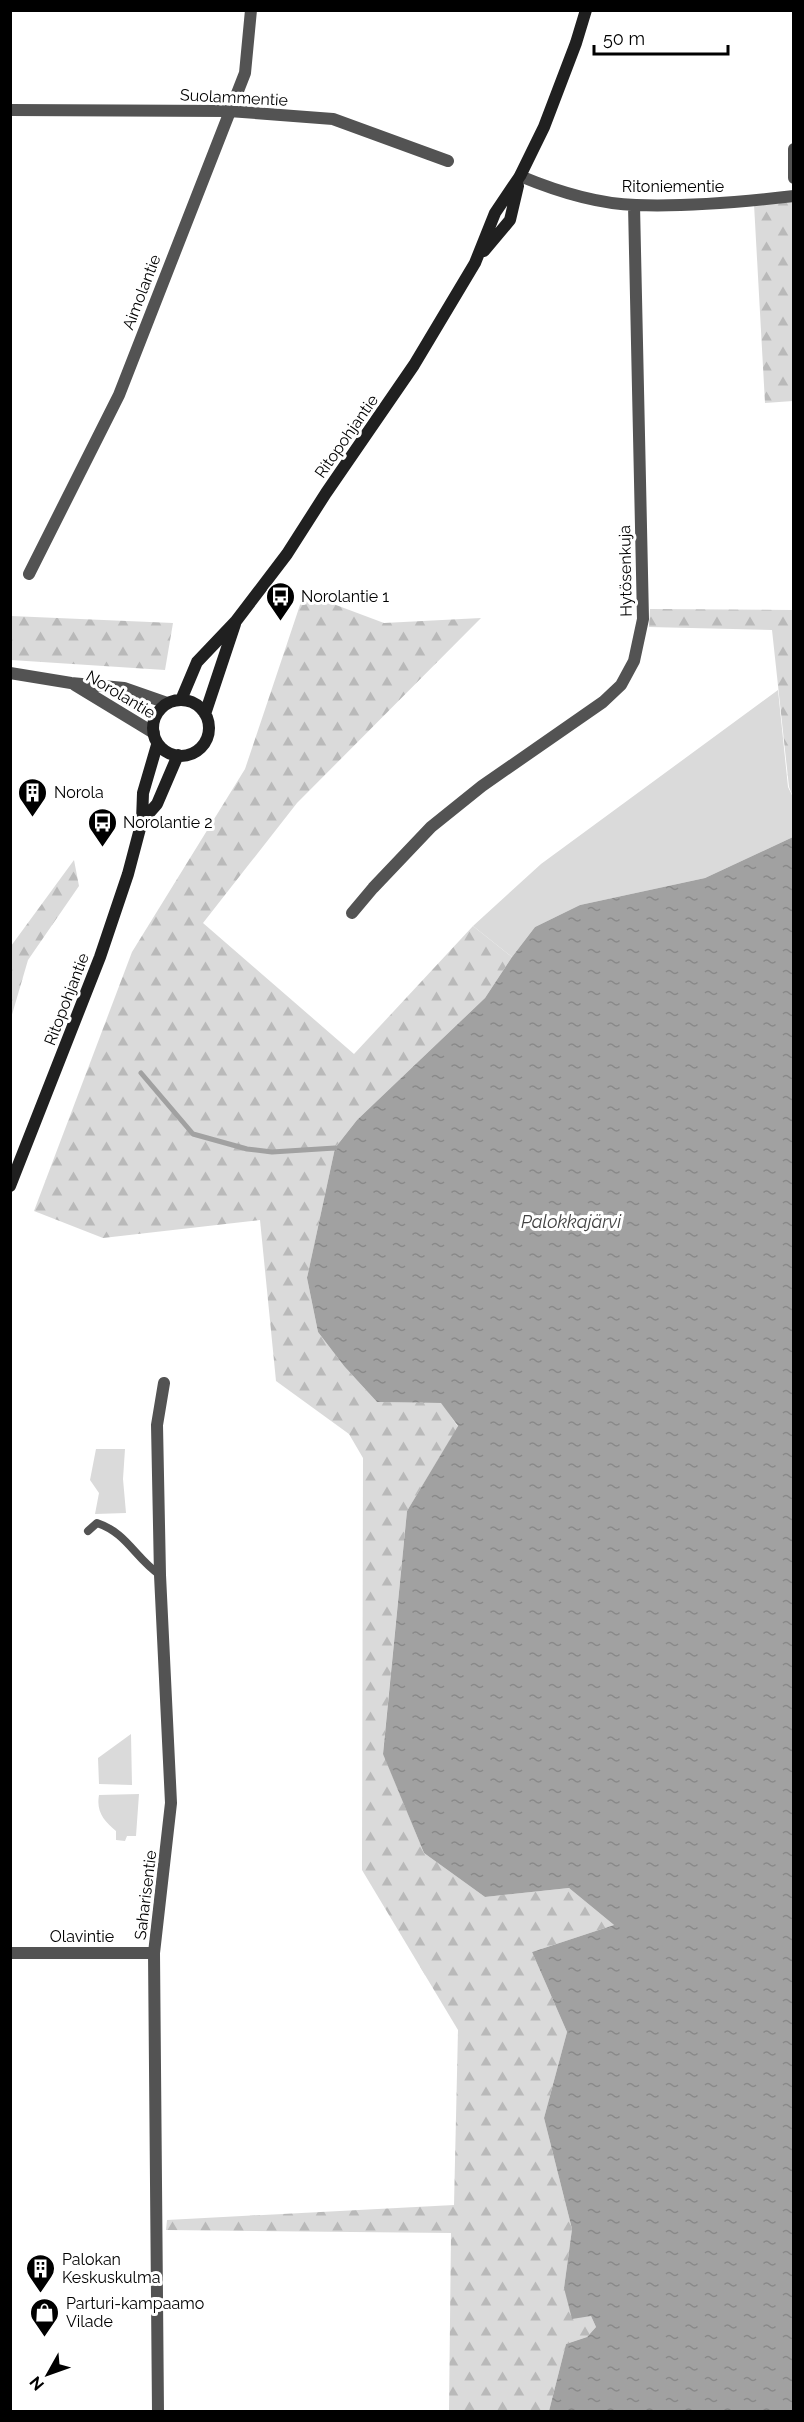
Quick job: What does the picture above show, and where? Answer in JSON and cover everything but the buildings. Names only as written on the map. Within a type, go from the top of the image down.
[{"type":"main road","name":"Ritopohjantie","points":[[181,700],[197,662],[236,621],[288,554],[326,493],[414,365],[475,263],[495,213],[520,176],[544,127],[586,10]]},
{"type":"main road","name":"Ritopohjantie","points":[[206,714],[236,621]]},
{"type":"main road","points":[[181,700],[193,702],[206,714],[209,731],[202,747],[195,752],[178,755],[170,753],[156,739],[156,716],[168,703],[181,700]]},
{"type":"main road","name":"Ritopohjantie","points":[[10,1186],[100,957],[128,874],[142,821],[144,793],[156,739]]},
{"type":"main road","name":"Ritopohjantie","points":[[142,821],[157,804],[178,755]]},
{"type":"street","name":"Aimolantie","points":[[29,574],[119,394],[244,73],[251,10]]},
{"type":"street","name":"Suolammentie","points":[[10,110],[229,111],[333,120],[448,161]]},
{"type":"street","points":[[794,149],[794,178]]},
{"type":"street","name":"Ritoniementie","points":[[520,176],[569,194],[634,205],[739,202],[794,196]]},
{"type":"street","name":"Hytösenkuja","points":[[352,913],[431,827],[482,786],[603,702],[621,685],[634,661],[643,619],[634,205]]},
{"type":"street","name":"Norolantie","points":[[10,673],[71,683],[124,688],[168,703]]},
{"type":"street","name":"Norolantie","points":[[71,683],[156,739]]},
{"type":"street","name":"Saharisentie","points":[[158,2412],[154,1953],[171,1803],[160,1575],[158,1425],[164,1383]]},
{"type":"street","name":"Olavintie","points":[[10,1953],[154,1953]]},
{"type":"lane","points":[[88,1531],[97,1523],[111,1528],[126,1540],[146,1566],[160,1575]]},
{"type":"green space","points":[[793,202],[793,401],[765,403],[754,204]]},
{"type":"green space","points":[[304,593],[384,623],[481,618],[297,803],[203,923],[354,1054],[473,926],[512,957],[485,998],[357,1120],[335,1148],[307,1278],[318,1332],[344,1366],[377,1402],[442,1403],[458,1427],[407,1511],[383,1753],[424,1853],[485,1897],[569,1888],[614,1925],[532,1952],[567,2032],[544,2118],[572,2229],[564,2288],[591,2316],[596,2327],[587,2337],[566,2344],[549,2411],[449,2411],[451,2233],[166,2230],[167,2220],[454,2205],[458,2030],[362,1870],[363,1458],[349,1434],[276,1381],[260,1220],[103,1238],[34,1211],[132,952],[245,769]]},
{"type":"green space","points":[[650,609],[793,610],[793,797],[789,787],[772,630],[649,627]]},
{"type":"green space","points":[[11,616],[173,623],[165,670],[11,660]]},
{"type":"green space","points":[[778,690],[788,787],[793,797],[793,837],[705,878],[580,905],[535,927],[512,957],[473,926],[541,864]]},
{"type":"green space","points":[[74,860],[79,886],[28,960],[11,1018],[11,946]]},
{"type":"green space","points":[[96,1449],[125,1449],[123,1479],[126,1513],[95,1514],[99,1493],[90,1480]]},
{"type":"green space","points":[[131,1734],[132,1785],[99,1784],[98,1758]]},
{"type":"green space","points":[[139,1794],[136,1836],[127,1836],[125,1841],[116,1840],[116,1831],[100,1811],[99,1795]]},
{"type":"water","name":"Palokkajärvi","points":[[793,837],[793,2411],[549,2411],[566,2344],[587,2337],[596,2327],[591,2316],[572,2319],[564,2288],[572,2229],[544,2118],[567,2032],[532,1952],[614,1925],[569,1888],[485,1897],[424,1853],[383,1754],[407,1511],[458,1426],[441,1403],[377,1402],[344,1366],[318,1332],[307,1278],[335,1148],[357,1120],[485,998],[535,927],[580,905],[705,878]]},
{"type":"waterway","points":[[141,1073],[193,1134],[247,1149],[272,1152],[335,1148]]},
{"type":"place","name":"Norolantie 1","points":[[280,622]]},
{"type":"place","name":"Norola","points":[[33,818]]},
{"type":"place","name":"Norolantie 2","points":[[102,848]]},
{"type":"place","name":"Palokan Keskuskulma","points":[[41,2294]]},
{"type":"place","name":"Parturi-kampaamo Vilade","points":[[45,2338]]}]
